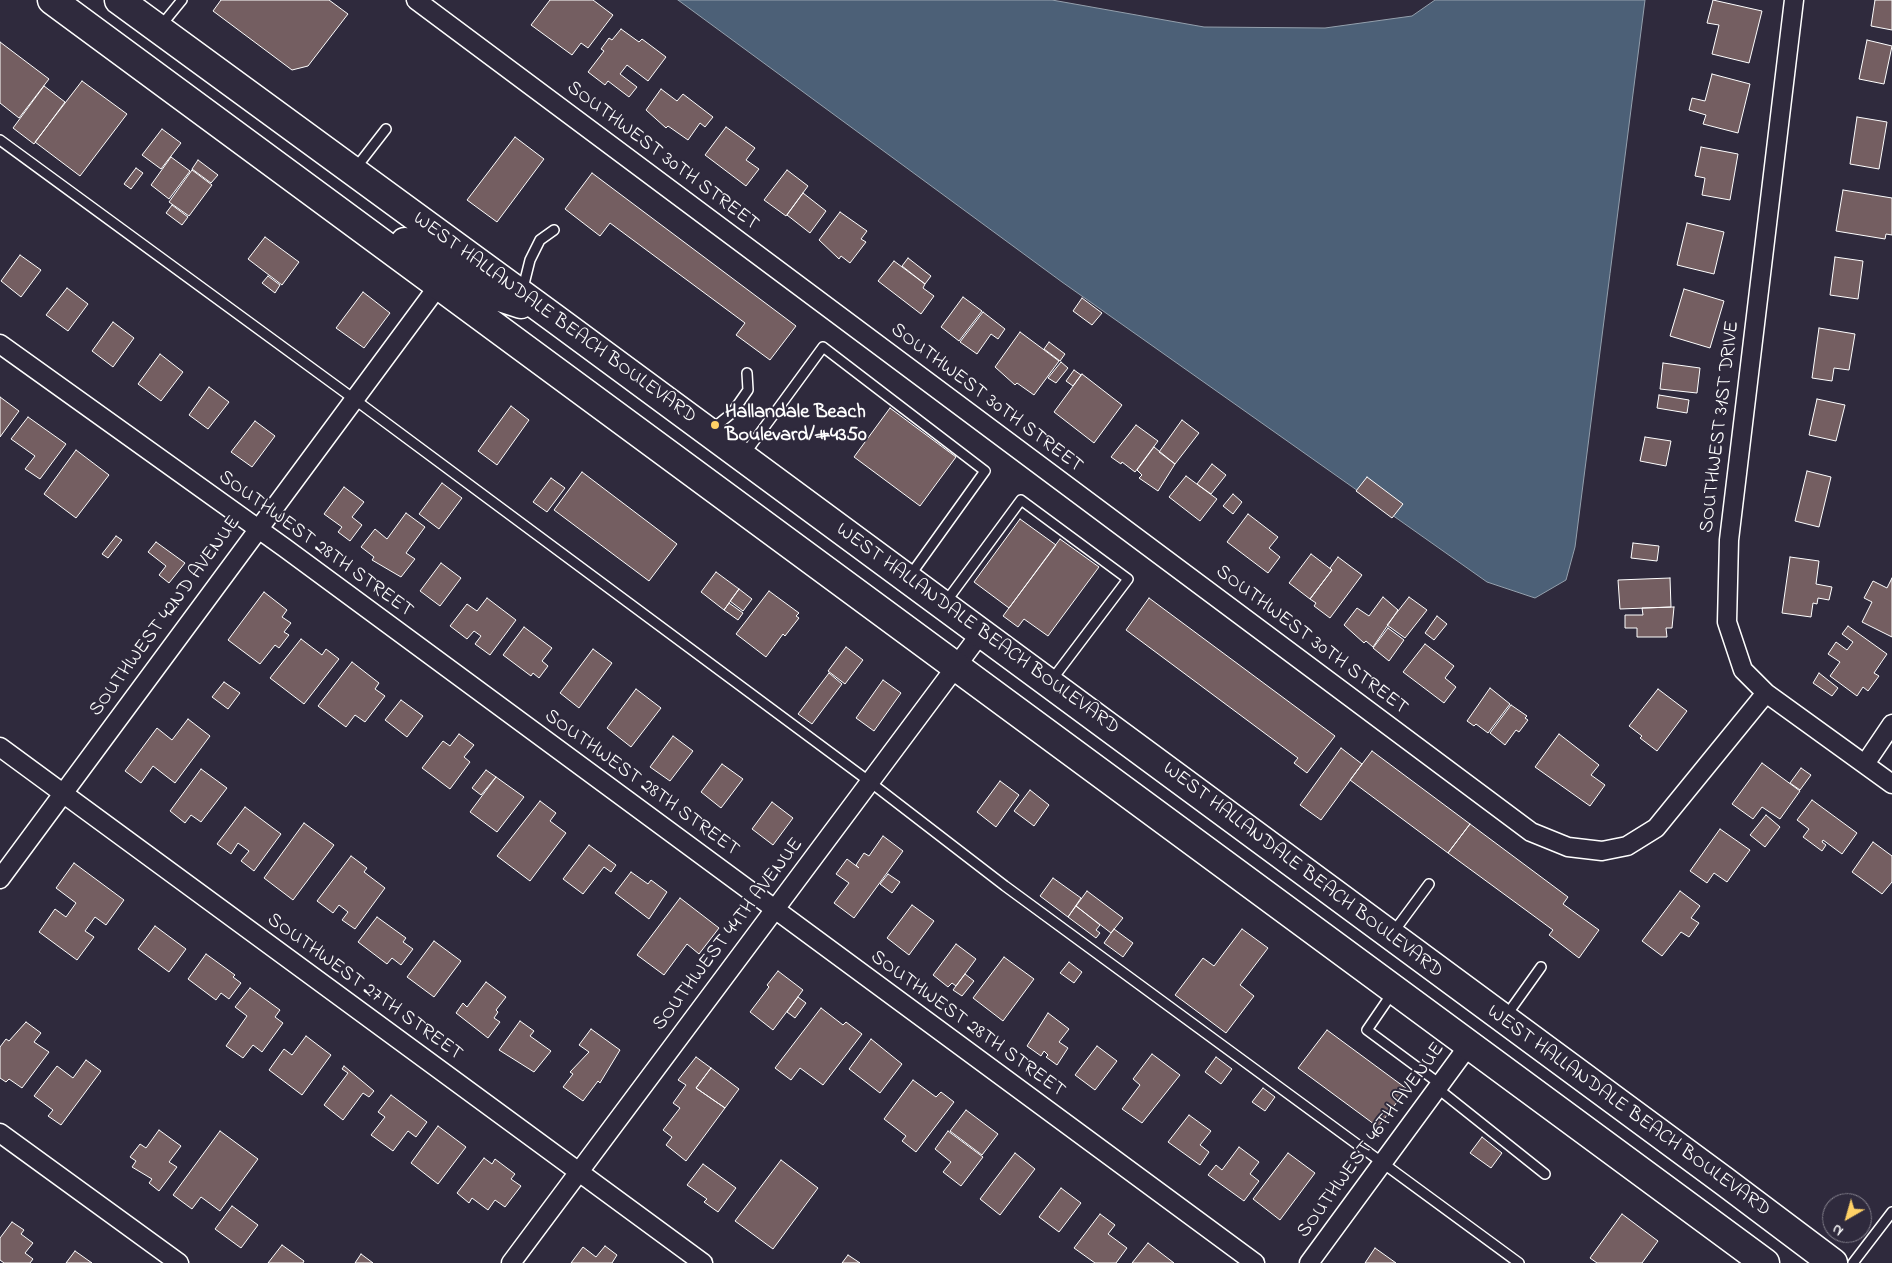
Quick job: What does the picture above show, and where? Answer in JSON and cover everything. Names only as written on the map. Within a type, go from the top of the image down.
[{"type":"main road","name":"WEST HALLANDALE BEACH BOULEVARD","points":[[52,0],[1765,1263]]},
{"type":"main road","name":"WEST HALLANDALE BEACH BOULEVARD","points":[[119,0],[489,270],[1833,1263]]},
{"type":"main road","points":[[271,161],[436,260],[489,270]]},
{"type":"main road","points":[[439,285],[463,285],[501,296],[554,318]]},
{"type":"main road","points":[[1302,921],[1338,926],[1448,1008],[1496,1014]]},
{"type":"main road","points":[[1470,1045],[1522,1055],[1640,1142],[1687,1154]]},
{"type":"street","name":"SOUTHWEST 30TH STREET","points":[[416,0],[1531,832],[1568,847],[1602,851],[1627,846],[1656,828],[1766,693]]},
{"type":"street","name":"SOUTHWEST 31ST DRIVE","points":[[1794,0],[1729,540],[1727,622],[1743,670],[1766,693],[1892,784]]},
{"type":"street","name":"SOUTHWEST 42ND AVENUE","points":[[0,879],[439,285]]},
{"type":"street","name":"SOUTHWEST 28TH STREET","points":[[0,344],[258,529],[1254,1263]]},
{"type":"street","name":"SOUTHWEST 44TH AVENUE","points":[[511,1263],[981,633]]},
{"type":"street","points":[[1865,764],[1892,724]]},
{"type":"street","name":"SOUTHWEST 27TH STREET","points":[[0,747],[703,1263]]},
{"type":"street","name":"SOUTHWEST 46TH AVENUE","points":[[1308,1263],[1470,1045]]},
{"type":"street","points":[[0,1133],[179,1263]]},
{"type":"lane","points":[[159,29],[182,0]]},
{"type":"lane","points":[[353,171],[386,129]]},
{"type":"lane","points":[[0,140],[354,399],[870,782],[1005,886],[1519,1263]]},
{"type":"lane","points":[[521,294],[530,260],[540,240],[554,230]]},
{"type":"lane","points":[[742,457],[823,347],[985,471],[908,579]]},
{"type":"lane","points":[[708,432],[732,413],[748,390],[747,373]]},
{"type":"lane","points":[[943,605],[1021,500],[1128,579],[1049,684]]},
{"type":"lane","points":[[1390,936],[1430,884]]},
{"type":"lane","points":[[1496,1014],[1541,968]]},
{"type":"lane","points":[[1394,990],[1367,1030],[1439,1086],[1545,1174]]},
{"type":"lane","points":[[1853,1263],[1892,1212]]},
{"type":"water","points":[[678,0],[1052,0],[1204,27],[1325,28],[1412,16],[1435,0],[1645,0],[1575,547],[1566,580],[1535,598],[1487,582],[1062,282]]},
{"type":"building","points":[[221,0],[329,0],[348,14],[308,66],[292,70],[213,11]]},
{"type":"building","points":[[550,0],[593,0],[613,15],[588,48],[581,43],[572,55],[531,25]]},
{"type":"building","points":[[1713,0],[1762,11],[1749,63],[1712,54],[1719,25],[1707,23]]},
{"type":"building","points":[[1875,0],[1892,0],[1892,30],[1871,26]]},
{"type":"building","points":[[621,29],[639,42],[642,39],[666,57],[648,81],[627,65],[620,74],[637,87],[629,97],[608,81],[605,85],[588,72],[604,51],[601,49],[609,38],[612,40]]},
{"type":"building","points":[[1867,40],[1892,46],[1884,84],[1859,79]]},
{"type":"building","points":[[0,42],[49,79],[19,118],[0,103]]},
{"type":"building","points":[[1712,74],[1750,84],[1738,133],[1703,124],[1706,115],[1689,110],[1692,98],[1705,101]]},
{"type":"building","points":[[82,81],[127,114],[80,176],[35,142]]},
{"type":"building","points":[[44,86],[65,102],[34,144],[13,128]]},
{"type":"building","points":[[661,89],[677,101],[683,94],[713,117],[705,127],[700,123],[688,140],[668,126],[666,128],[646,110]]},
{"type":"building","points":[[1857,117],[1887,122],[1879,169],[1850,164]]},
{"type":"building","points":[[726,127],[755,148],[746,160],[759,169],[746,186],[705,155]]},
{"type":"building","points":[[162,129],[181,143],[161,169],[142,155]]},
{"type":"building","points":[[515,137],[544,159],[497,222],[467,200]]},
{"type":"building","points":[[1701,147],[1738,154],[1730,200],[1702,195],[1705,178],[1695,176]]},
{"type":"building","points":[[171,157],[190,171],[169,199],[151,185]]},
{"type":"building","points":[[198,160],[218,175],[211,183],[192,169]]},
{"type":"building","points":[[136,168],[143,173],[131,189],[124,184]]},
{"type":"building","points":[[192,170],[212,185],[189,216],[169,202]]},
{"type":"building","points":[[787,170],[808,186],[786,216],[764,200]]},
{"type":"building","points":[[592,173],[796,326],[770,360],[736,335],[745,323],[610,223],[600,236],[565,209]]},
{"type":"building","points":[[1843,190],[1892,198],[1892,235],[1886,234],[1885,239],[1836,231]]},
{"type":"building","points":[[803,193],[826,211],[810,233],[787,215]]},
{"type":"building","points":[[172,205],[188,217],[182,225],[166,213]]},
{"type":"building","points":[[840,212],[867,231],[861,239],[866,242],[850,263],[841,256],[839,259],[819,240]]},
{"type":"building","points":[[1687,223],[1724,232],[1714,274],[1677,265]]},
{"type":"building","points":[[265,237],[299,262],[282,285],[248,259]]},
{"type":"building","points":[[20,255],[41,270],[21,297],[1,281]]},
{"type":"building","points":[[1835,257],[1863,261],[1858,299],[1830,295]]},
{"type":"building","points":[[908,258],[931,276],[925,284],[902,266]]},
{"type":"building","points":[[894,261],[925,284],[923,288],[934,296],[921,314],[878,281]]},
{"type":"building","points":[[268,276],[280,285],[275,293],[262,283]]},
{"type":"building","points":[[67,288],[88,304],[68,331],[46,315]]},
{"type":"building","points":[[1684,289],[1724,301],[1710,348],[1670,336]]},
{"type":"building","points":[[363,292],[390,313],[364,348],[336,328]]},
{"type":"building","points":[[963,297],[982,311],[959,341],[941,327]]},
{"type":"building","points":[[1082,298],[1102,313],[1092,325],[1073,311]]},
{"type":"building","points":[[983,312],[1005,329],[998,339],[991,334],[977,354],[960,342]]},
{"type":"building","points":[[113,322],[134,338],[113,367],[92,351]]},
{"type":"building","points":[[1819,328],[1855,334],[1849,370],[1834,368],[1832,381],[1812,378]]},
{"type":"building","points":[[1020,332],[1059,361],[1034,395],[1017,383],[1015,385],[995,367]]},
{"type":"building","points":[[1049,342],[1065,354],[1060,361],[1044,349]]},
{"type":"building","points":[[160,354],[183,372],[161,401],[138,384]]},
{"type":"building","points":[[1061,362],[1068,368],[1056,383],[1048,378]]},
{"type":"building","points":[[1663,363],[1700,368],[1697,393],[1660,389]]},
{"type":"building","points":[[1074,370],[1081,375],[1073,386],[1066,381]]},
{"type":"building","points":[[1082,374],[1122,405],[1094,443],[1054,412]]},
{"type":"building","points":[[209,387],[229,402],[208,429],[189,415]]},
{"type":"building","points":[[1659,395],[1689,400],[1687,413],[1657,408]]},
{"type":"building","points":[[0,397],[19,411],[0,437]]},
{"type":"building","points":[[1817,399],[1845,405],[1836,441],[1809,435]]},
{"type":"building","points":[[511,406],[529,420],[497,465],[478,451]]},
{"type":"building","points":[[890,408],[956,457],[920,506],[854,457]]},
{"type":"building","points":[[28,417],[66,444],[40,479],[25,469],[35,456],[11,439]]},
{"type":"building","points":[[1182,420],[1199,433],[1175,464],[1159,452]]},
{"type":"building","points":[[255,421],[275,436],[252,467],[231,452]]},
{"type":"building","points":[[1136,425],[1158,441],[1135,472],[1122,462],[1121,464],[1111,457]]},
{"type":"building","points":[[1645,437],[1671,441],[1666,466],[1640,461]]},
{"type":"building","points":[[1154,447],[1175,464],[1158,491],[1139,478],[1142,475],[1137,470]]},
{"type":"building","points":[[76,450],[109,475],[76,518],[44,494]]},
{"type":"building","points":[[1212,464],[1226,475],[1211,494],[1197,484]]},
{"type":"building","points":[[1807,471],[1831,477],[1819,527],[1795,521]]},
{"type":"building","points":[[582,472],[677,544],[649,581],[554,510]]},
{"type":"building","points":[[1186,476],[1217,499],[1200,521],[1169,497]]},
{"type":"building","points":[[1367,477],[1403,504],[1392,518],[1356,491]]},
{"type":"building","points":[[551,478],[565,488],[547,512],[533,502]]},
{"type":"building","points":[[442,483],[462,498],[439,529],[419,514]]},
{"type":"building","points":[[344,487],[364,502],[352,517],[362,525],[350,541],[338,532],[342,527],[324,514]]},
{"type":"building","points":[[1233,494],[1242,502],[1233,514],[1223,506]]},
{"type":"building","points":[[406,513],[425,527],[406,553],[415,559],[401,577],[372,560],[374,557],[361,547],[375,529],[387,539]]},
{"type":"building","points":[[1248,514],[1278,537],[1269,548],[1280,557],[1268,573],[1227,542]]},
{"type":"building","points":[[1020,519],[1056,545],[1009,608],[974,582]]},
{"type":"building","points":[[116,536],[122,540],[108,558],[102,554]]},
{"type":"building","points":[[1060,539],[1099,567],[1048,636],[1024,619],[1018,627],[1003,616]]},
{"type":"building","points":[[156,542],[185,563],[169,583],[159,575],[166,566],[148,552]]},
{"type":"building","points":[[1633,543],[1659,546],[1657,561],[1631,558]]},
{"type":"building","points":[[1311,554],[1332,570],[1310,599],[1289,583]]},
{"type":"building","points":[[1338,557],[1362,575],[1330,618],[1314,606],[1316,603],[1310,599],[1332,570],[1330,568]]},
{"type":"building","points":[[1790,557],[1819,561],[1816,584],[1832,587],[1829,600],[1818,598],[1817,604],[1813,603],[1811,617],[1782,613]]},
{"type":"building","points":[[441,563],[461,578],[440,606],[420,591]]},
{"type":"building","points":[[716,572],[739,589],[724,610],[701,592]]},
{"type":"building","points":[[1670,578],[1671,607],[1620,609],[1618,580]]},
{"type":"building","points":[[1892,578],[1892,637],[1862,622],[1872,602],[1864,598],[1873,581],[1887,588]]},
{"type":"building","points":[[739,589],[752,599],[743,611],[730,601]]},
{"type":"building","points":[[769,591],[799,613],[796,616],[799,618],[785,636],[783,634],[766,657],[736,634]]},
{"type":"building","points":[[264,592],[287,610],[282,617],[291,623],[284,632],[289,635],[279,648],[275,645],[260,664],[228,640]]},
{"type":"building","points":[[1383,597],[1398,610],[1373,647],[1366,641],[1364,643],[1344,625],[1357,608],[1369,616]]},
{"type":"building","points":[[1409,597],[1427,610],[1405,638],[1387,625]]},
{"type":"building","points":[[487,598],[516,620],[490,655],[475,644],[481,636],[474,631],[467,639],[450,626],[467,604],[477,611]]},
{"type":"building","points":[[1149,598],[1335,736],[1307,773],[1294,763],[1298,758],[1126,630]]},
{"type":"building","points":[[729,603],[743,613],[738,620],[724,610]]},
{"type":"building","points":[[1674,607],[1672,628],[1666,628],[1667,637],[1637,637],[1637,628],[1625,628],[1625,615],[1643,615],[1642,608]]},
{"type":"building","points":[[1437,616],[1447,624],[1434,640],[1425,633]]},
{"type":"building","points":[[1848,626],[1887,654],[1874,673],[1879,676],[1868,691],[1863,687],[1857,696],[1830,676],[1840,662],[1828,654],[1836,642],[1847,650],[1853,642],[1842,634]]},
{"type":"building","points":[[524,627],[552,648],[542,661],[548,666],[539,678],[533,673],[531,676],[503,655]]},
{"type":"building","points":[[1388,628],[1404,640],[1389,661],[1373,648]]},
{"type":"building","points":[[301,639],[322,655],[326,649],[339,659],[304,704],[270,678]]},
{"type":"building","points":[[1425,644],[1454,666],[1445,678],[1456,687],[1444,703],[1403,672]]},
{"type":"building","points":[[846,647],[863,660],[845,684],[828,671]]},
{"type":"building","points":[[593,649],[612,663],[579,708],[560,693]]},
{"type":"building","points":[[352,662],[379,683],[375,689],[385,696],[365,722],[355,715],[346,727],[318,706]]},
{"type":"building","points":[[829,673],[842,684],[812,724],[798,714]]},
{"type":"building","points":[[1819,673],[1838,688],[1832,696],[1813,683]]},
{"type":"building","points":[[883,680],[901,693],[874,731],[856,718]]},
{"type":"building","points":[[224,682],[240,693],[228,709],[212,697]]},
{"type":"building","points":[[1490,688],[1510,704],[1488,733],[1476,724],[1474,726],[1467,721]]},
{"type":"building","points":[[636,689],[661,708],[631,747],[607,728]]},
{"type":"building","points":[[1658,689],[1687,711],[1657,751],[1640,738],[1642,736],[1629,726]]},
{"type":"building","points":[[401,700],[423,716],[407,737],[385,720]]},
{"type":"building","points":[[1511,705],[1527,716],[1525,718],[1528,720],[1519,732],[1516,730],[1505,745],[1490,733]]},
{"type":"building","points":[[188,719],[210,736],[175,783],[153,766],[141,783],[125,771],[157,728],[172,740]]},
{"type":"building","points":[[459,734],[474,745],[464,757],[470,762],[450,789],[422,768],[443,741],[450,746]]},
{"type":"building","points":[[1559,734],[1599,765],[1591,775],[1605,785],[1590,806],[1535,767]]},
{"type":"building","points":[[673,736],[693,751],[670,781],[650,767]]},
{"type":"building","points":[[1341,748],[1362,764],[1321,820],[1300,805]]},
{"type":"building","points":[[1372,751],[1470,824],[1448,853],[1350,780]]},
{"type":"building","points":[[1762,763],[1800,791],[1780,819],[1762,807],[1753,819],[1732,804]]},
{"type":"building","points":[[722,764],[743,779],[721,808],[701,792]]},
{"type":"building","points":[[1801,768],[1811,775],[1800,790],[1790,783]]},
{"type":"building","points":[[201,769],[227,788],[201,822],[191,815],[185,823],[170,811]]},
{"type":"building","points":[[486,770],[496,777],[481,795],[472,788]]},
{"type":"building","points":[[496,777],[524,797],[497,832],[470,812]]},
{"type":"building","points":[[1000,781],[1019,795],[996,827],[977,812]]},
{"type":"building","points":[[1030,790],[1049,805],[1034,826],[1014,811]]},
{"type":"building","points":[[1812,800],[1857,833],[1842,854],[1823,840],[1822,842],[1826,845],[1822,851],[1803,837],[1809,829],[1797,820]]},
{"type":"building","points":[[540,801],[556,813],[550,821],[566,833],[530,881],[497,856]]},
{"type":"building","points":[[772,802],[793,818],[773,845],[752,829]]},
{"type":"building","points":[[245,807],[281,834],[254,871],[241,861],[249,851],[238,843],[231,854],[217,844]]},
{"type":"building","points":[[1766,815],[1780,827],[1765,847],[1750,835]]},
{"type":"building","points":[[304,823],[334,845],[293,900],[264,878]]},
{"type":"building","points":[[1470,824],[1568,897],[1563,904],[1599,930],[1579,958],[1549,935],[1553,930],[1448,853]]},
{"type":"building","points":[[1720,829],[1750,850],[1727,882],[1714,873],[1707,883],[1690,871]]},
{"type":"building","points":[[883,836],[903,851],[854,918],[834,903],[849,883],[836,874],[847,859],[859,868],[856,865],[864,853],[869,856]]},
{"type":"building","points":[[1873,842],[1892,856],[1892,882],[1882,894],[1852,872]]},
{"type":"building","points":[[589,845],[616,865],[611,872],[604,867],[583,894],[563,879]]},
{"type":"building","points":[[351,856],[367,868],[364,872],[385,888],[355,929],[342,920],[348,912],[339,905],[333,913],[317,901]]},
{"type":"building","points":[[74,863],[124,900],[106,925],[95,917],[85,931],[94,937],[77,960],[39,932],[55,909],[66,917],[76,903],[56,888]]},
{"type":"building","points":[[631,872],[648,884],[651,880],[667,892],[649,919],[615,893]]},
{"type":"building","points":[[888,874],[900,882],[892,893],[880,884]]},
{"type":"building","points":[[1053,878],[1081,898],[1068,917],[1040,896]]},
{"type":"building","points":[[1087,891],[1123,918],[1111,933],[1076,906]]},
{"type":"building","points":[[1680,891],[1700,906],[1691,918],[1699,923],[1689,937],[1681,932],[1662,956],[1642,941]]},
{"type":"building","points":[[680,898],[719,928],[699,954],[687,944],[664,975],[637,955]]},
{"type":"building","points":[[912,905],[934,921],[909,955],[887,938]]},
{"type":"building","points":[[1076,906],[1100,925],[1096,930],[1100,933],[1096,938],[1068,917]]},
{"type":"building","points":[[377,917],[406,938],[403,942],[413,949],[401,965],[392,958],[387,964],[358,942]]},
{"type":"building","points":[[155,926],[186,949],[169,972],[138,949]]},
{"type":"building","points":[[1114,929],[1133,943],[1123,957],[1104,943]]},
{"type":"building","points":[[1242,929],[1268,948],[1240,985],[1254,996],[1226,1033],[1175,995],[1203,958],[1214,966]]},
{"type":"building","points":[[434,941],[461,961],[434,997],[407,977]]},
{"type":"building","points":[[956,944],[976,959],[956,986],[952,983],[948,987],[933,975]]},
{"type":"building","points":[[206,954],[235,975],[233,977],[241,983],[229,999],[221,993],[216,1000],[188,979]]},
{"type":"building","points":[[1004,957],[1034,979],[1003,1021],[973,998]]},
{"type":"building","points":[[1069,962],[1082,972],[1074,983],[1060,973]]},
{"type":"building","points":[[778,971],[803,990],[773,1030],[750,1012],[769,987],[767,985]]},
{"type":"building","points":[[965,974],[974,981],[962,996],[953,990]]},
{"type":"building","points":[[486,982],[506,997],[496,1010],[498,1012],[494,1018],[500,1022],[488,1038],[456,1013],[463,1003],[467,1007]]},
{"type":"building","points":[[250,988],[280,1010],[275,1017],[283,1023],[262,1052],[253,1045],[243,1058],[226,1046],[247,1016],[235,1007]]},
{"type":"building","points":[[798,997],[806,1003],[795,1018],[787,1012]]},
{"type":"building","points":[[821,1008],[843,1025],[846,1022],[862,1034],[823,1085],[800,1068],[791,1080],[775,1068]]},
{"type":"building","points":[[1048,1013],[1069,1029],[1059,1042],[1068,1048],[1057,1065],[1046,1057],[1048,1055],[1044,1051],[1041,1056],[1027,1046]]},
{"type":"building","points":[[520,1021],[534,1031],[530,1036],[551,1051],[534,1072],[499,1050]]},
{"type":"building","points":[[26,1022],[41,1033],[34,1042],[49,1052],[22,1088],[9,1079],[6,1082],[0,1078],[0,1047],[6,1039],[9,1041]]},
{"type":"building","points":[[591,1029],[620,1050],[600,1083],[598,1081],[583,1101],[563,1087],[573,1074],[570,1072],[589,1052],[579,1045]]},
{"type":"building","points":[[1327,1030],[1407,1089],[1378,1127],[1298,1068]]},
{"type":"building","points":[[306,1036],[331,1055],[302,1095],[269,1070],[284,1049],[292,1055]]},
{"type":"building","points":[[871,1039],[902,1064],[880,1093],[849,1069]]},
{"type":"building","points":[[1097,1046],[1117,1061],[1095,1090],[1075,1075]]},
{"type":"building","points":[[1152,1054],[1180,1075],[1142,1123],[1122,1109],[1140,1085],[1133,1079]]},
{"type":"building","points":[[696,1057],[711,1068],[696,1088],[725,1108],[686,1161],[666,1145],[672,1137],[663,1130],[680,1108],[673,1103],[686,1085],[678,1080]]},
{"type":"building","points":[[1216,1057],[1232,1069],[1221,1084],[1205,1072]]},
{"type":"building","points":[[86,1060],[101,1071],[61,1125],[48,1116],[53,1110],[34,1096],[57,1066],[73,1078]]},
{"type":"building","points":[[344,1066],[374,1091],[369,1097],[363,1093],[343,1120],[324,1105],[348,1073],[342,1069]]},
{"type":"building","points":[[711,1068],[739,1089],[725,1108],[696,1088]]},
{"type":"building","points":[[913,1080],[936,1097],[941,1092],[954,1102],[916,1152],[902,1141],[906,1136],[884,1119]]},
{"type":"building","points":[[1263,1088],[1275,1097],[1265,1111],[1252,1102]]},
{"type":"building","points":[[391,1095],[427,1122],[416,1137],[408,1131],[393,1151],[371,1135],[385,1117],[378,1112]]},
{"type":"building","points":[[966,1110],[998,1134],[982,1155],[950,1131]]},
{"type":"building","points":[[1189,1115],[1211,1131],[1200,1145],[1209,1152],[1200,1165],[1168,1142]]},
{"type":"building","points":[[438,1126],[466,1147],[438,1184],[411,1163]]},
{"type":"building","points":[[159,1130],[181,1146],[169,1162],[177,1167],[159,1191],[149,1183],[152,1179],[132,1167],[136,1161],[130,1157],[140,1144],[146,1148]]},
{"type":"building","points":[[220,1131],[258,1159],[220,1211],[201,1197],[192,1209],[173,1195]]},
{"type":"building","points":[[948,1131],[983,1157],[961,1186],[943,1172],[951,1162],[935,1149]]},
{"type":"building","points":[[1482,1137],[1502,1153],[1491,1168],[1470,1153]]},
{"type":"building","points":[[1239,1147],[1259,1162],[1250,1174],[1259,1181],[1244,1201],[1208,1175],[1216,1165],[1222,1170]]},
{"type":"building","points":[[1015,1153],[1035,1169],[1000,1215],[980,1199]]},
{"type":"building","points":[[1288,1153],[1315,1173],[1280,1220],[1253,1199]]},
{"type":"building","points":[[484,1158],[492,1164],[495,1159],[515,1174],[511,1179],[521,1186],[505,1207],[495,1200],[488,1210],[472,1198],[469,1203],[457,1193]]},
{"type":"building","points":[[781,1160],[818,1188],[773,1249],[735,1221]]},
{"type":"building","points":[[703,1164],[736,1188],[718,1212],[704,1202],[707,1199],[687,1185]]},
{"type":"building","points":[[1061,1188],[1081,1203],[1059,1232],[1039,1217]]},
{"type":"building","points":[[232,1206],[258,1225],[241,1248],[215,1229]]},
{"type":"building","points":[[1100,1214],[1115,1225],[1108,1234],[1127,1248],[1116,1263],[1095,1263],[1074,1248]]},
{"type":"building","points":[[1622,1214],[1658,1241],[1642,1263],[1597,1263],[1590,1258]]},
{"type":"building","points":[[12,1222],[24,1230],[21,1234],[33,1243],[25,1253],[33,1259],[30,1263],[4,1263],[0,1260],[0,1238]]},
{"type":"building","points":[[1148,1243],[1174,1263],[1132,1263]]},
{"type":"building","points":[[282,1245],[304,1261],[303,1263],[268,1263]]},
{"type":"building","points":[[605,1246],[617,1255],[612,1263],[571,1263],[583,1247],[596,1257]]},
{"type":"building","points":[[1375,1248],[1396,1263],[1365,1263]]},
{"type":"building","points":[[75,1251],[92,1263],[66,1263]]},
{"type":"building","points":[[361,1254],[373,1263],[355,1263]]},
{"type":"building","points":[[848,1255],[860,1263],[842,1263]]},
{"type":"place","name":"Hallandale Beach Boulevard/#4350","points":[[715,425]]}]
